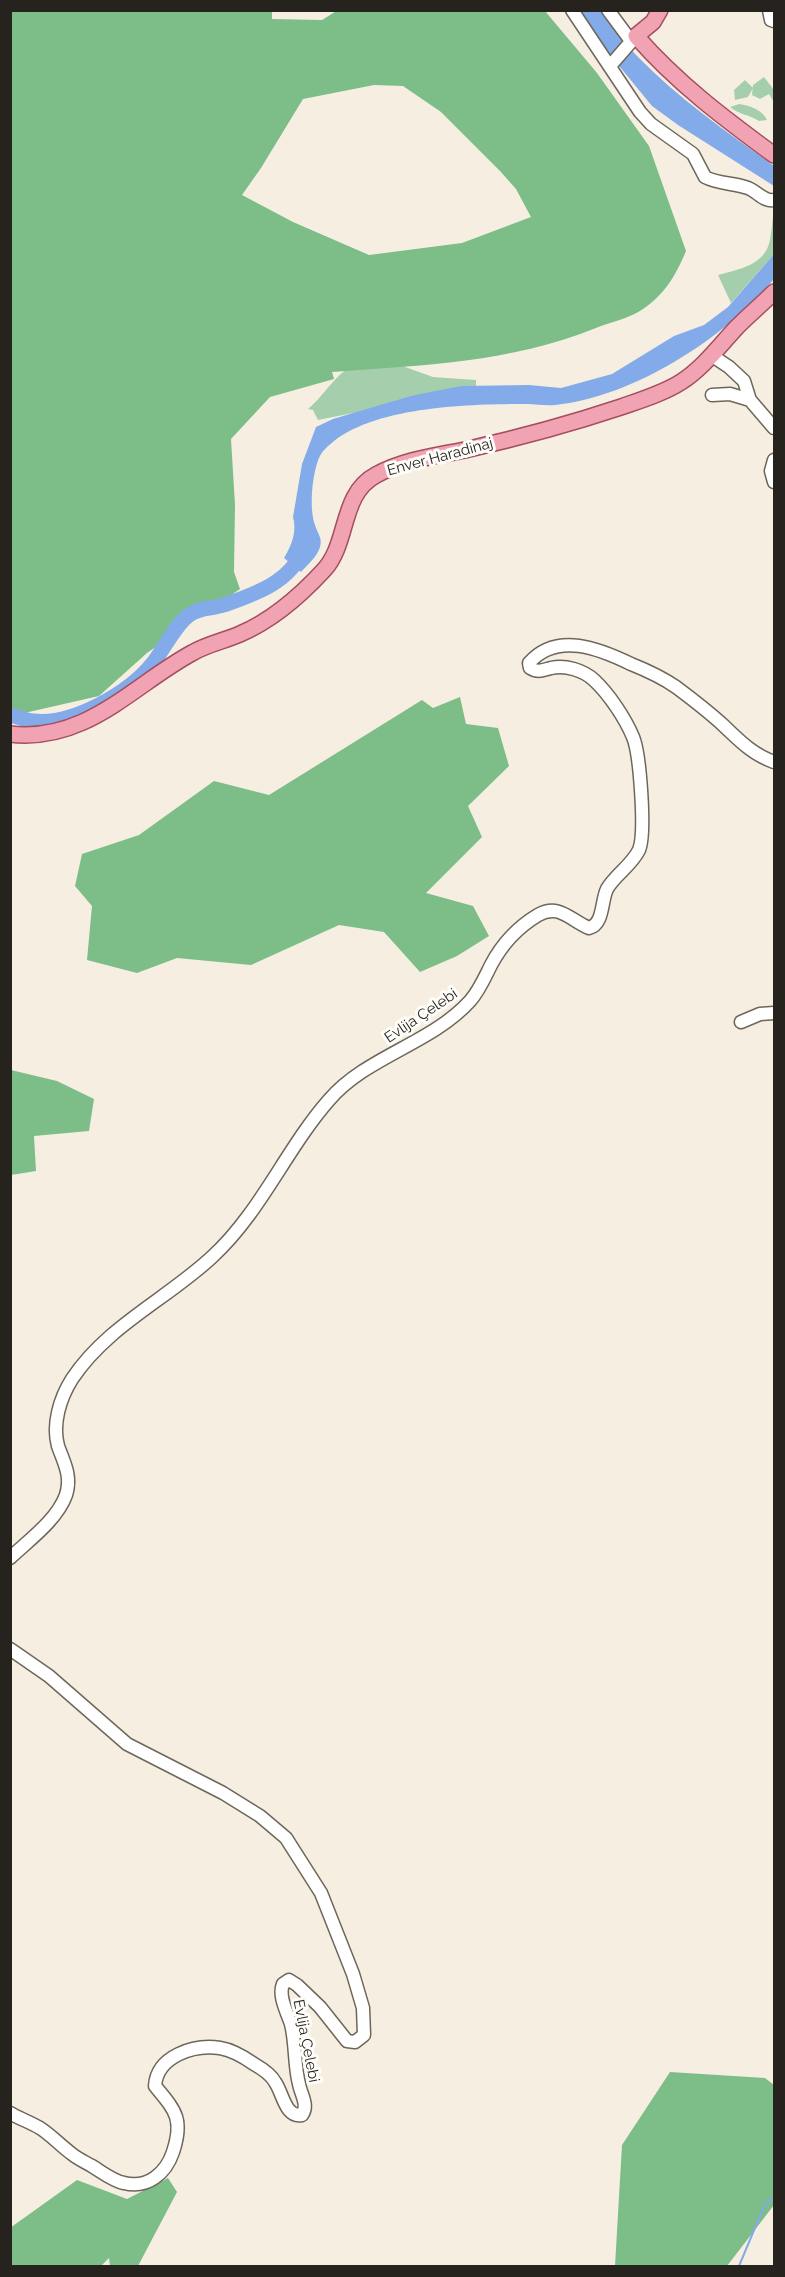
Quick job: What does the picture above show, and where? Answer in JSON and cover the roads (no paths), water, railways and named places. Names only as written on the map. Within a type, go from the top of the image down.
[{"type":"main road","points":[[660,10],[653,22],[633,39],[713,110],[774,155]]},
{"type":"main road","name":"Enver Haradinaj","points":[[10,734],[48,733],[87,720],[128,698],[193,652],[240,634],[277,614],[329,563],[336,551],[354,499],[361,487],[376,474],[413,461],[527,435],[639,400],[681,382],[773,295]]},
{"type":"street","points":[[572,10],[612,64],[640,112],[651,124],[693,154],[705,177],[745,187],[757,192],[764,199],[774,200]]},
{"type":"street","points":[[608,10],[633,39],[612,64]]},
{"type":"street","points":[[769,10],[771,21],[774,21]]},
{"type":"street","points":[[711,355],[744,381],[750,400],[774,428]]},
{"type":"street","points":[[712,395],[730,394],[750,400]]},
{"type":"street","points":[[774,460],[771,471],[774,482]]},
{"type":"street","name":"Evlija Çelebi","points":[[10,1558],[46,1523],[65,1497],[69,1477],[58,1445],[56,1424],[60,1406],[71,1382],[92,1354],[120,1327],[207,1261],[236,1233],[329,1100],[354,1076],[459,1012],[472,999],[502,946],[520,928],[546,911],[556,910],[589,928],[598,921],[608,887],[628,868],[642,840],[638,770],[633,738],[620,714],[593,679],[581,671],[567,667],[535,671],[530,668],[529,663],[554,647],[573,645],[591,647],[614,656],[675,686],[723,725],[748,750],[774,762]]},
{"type":"street","points":[[741,1022],[760,1014],[774,1012]]},
{"type":"street","name":"Evlija Çelebi","points":[[10,1649],[49,1676],[127,1744],[223,1793],[260,1816],[286,1838],[321,1893],[353,1974],[364,2014],[364,2035],[359,2040],[346,2041],[320,2007],[297,1985],[289,1980],[282,1984],[284,2004],[296,2052],[297,2075],[306,2106],[302,2115],[298,2116],[290,2111],[274,2079],[240,2055],[214,2048],[191,2050],[174,2056],[159,2070],[155,2086],[176,2113],[177,2139],[171,2158],[160,2176],[148,2182],[124,2183],[111,2177],[74,2156],[40,2128],[10,2114]]},
{"type":"water","points":[[574,11],[601,11],[633,52],[670,87],[774,166],[774,186],[652,106]]},
{"type":"water","points":[[774,254],[774,279],[730,323],[675,362],[615,390],[585,400],[555,405],[480,405],[426,409],[375,420],[353,429],[325,449],[317,465],[313,482],[312,510],[321,541],[319,551],[301,572],[284,558],[294,533],[293,517],[302,464],[316,427],[333,419],[410,396],[461,386],[529,385],[561,388],[612,374],[674,336],[704,325],[728,307]]},
{"type":"waterway","points":[[10,715],[30,721],[49,721],[65,718],[99,705],[143,674],[179,624],[189,615],[236,601],[271,585],[290,570],[303,549]]},
{"type":"waterway","points":[[739,2266],[765,2204],[774,2196]]}]
